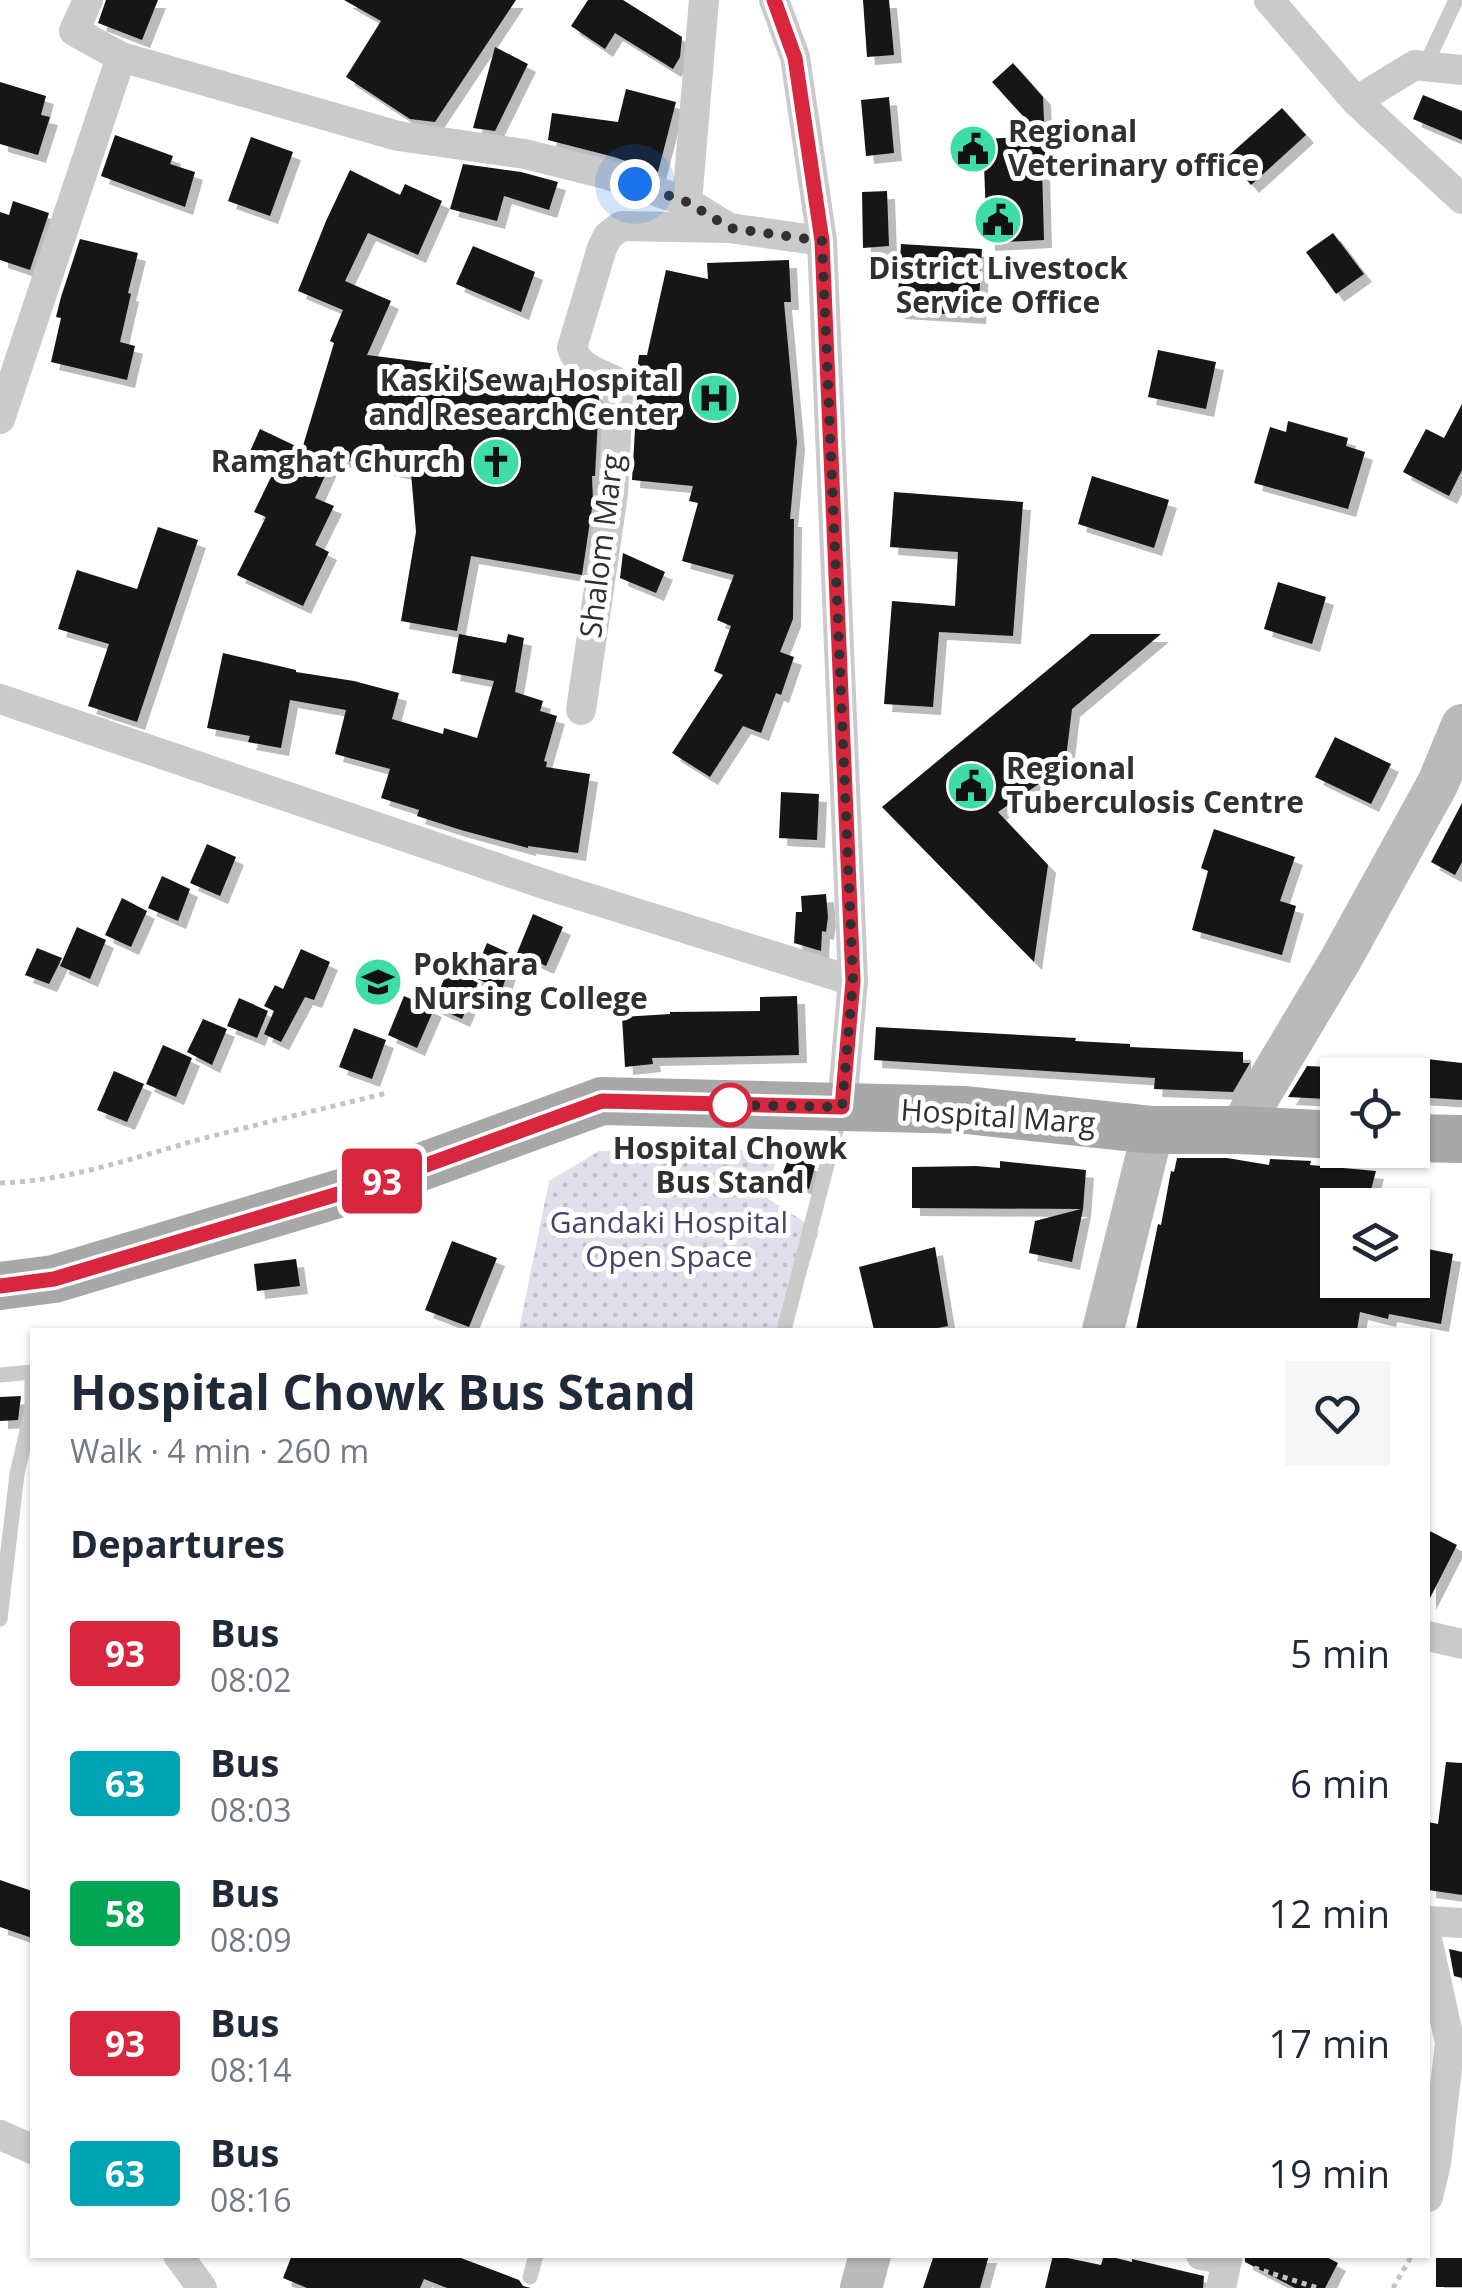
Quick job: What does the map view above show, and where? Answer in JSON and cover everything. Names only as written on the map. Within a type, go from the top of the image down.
[{"type":"main road","points":[[1239,1130],[1341,959],[1438,783],[1462,725]]},
{"type":"main road","name":"Hospital Marg","points":[[0,1286],[54,1279],[388,1179],[602,1101],[966,1110],[1153,1130],[1320,1134]]},
{"type":"main road","points":[[1104,1328],[1153,1130]]},
{"type":"main road","points":[[1430,1138],[1462,1139]]},
{"type":"main road","points":[[861,2288],[869,2258]]},
{"type":"street","points":[[88,0],[74,31],[121,57],[398,136],[524,154],[609,175],[687,202],[730,228],[822,241]]},
{"type":"street","points":[[687,202],[704,0]]},
{"type":"street","points":[[774,0],[795,58],[822,241],[853,981],[842,1107]]},
{"type":"street","points":[[1269,0],[1356,101],[1462,199]]},
{"type":"street","points":[[0,418],[121,57]]},
{"type":"street","points":[[1356,101],[1416,65],[1462,70]]},
{"type":"street","name":"Shalom Marg","points":[[580,710],[613,494],[618,394],[613,380],[582,365],[572,348],[602,248],[608,236],[621,226],[730,228]]},
{"type":"street","points":[[0,699],[550,886],[853,981]]},
{"type":"street","points":[[1430,1636],[1462,1644]]},
{"type":"street","points":[[1430,1921],[1462,1923]]},
{"type":"street","points":[[1430,1953],[1450,2043],[1430,2188]]},
{"type":"street","points":[[0,2135],[30,2149]]},
{"type":"street","points":[[180,2258],[202,2288]]},
{"type":"lane","points":[[1425,66],[1456,0]]},
{"type":"lane","points":[[785,1328],[842,1107]]},
{"type":"lane","points":[[0,1375],[30,1375]]},
{"type":"lane","points":[[0,1619],[17,1474],[30,1418]]},
{"type":"lane","points":[[530,2277],[535,2258]]},
{"type":"path","points":[[0,1183],[72,1175],[386,1092]]},
{"type":"path","points":[[1393,2288],[1410,2258]]},
{"type":"path","points":[[1216,2268],[1318,2288]]},
{"type":"green space","name":"Gandaki Hospital Open Space","points":[[778,1150],[767,1198],[819,1231],[790,1328],[519,1328],[549,1181],[599,1151]]},
{"type":"building","points":[[106,0],[158,0],[142,40],[98,23]]},
{"type":"building","points":[[344,0],[516,0],[435,122],[410,119],[346,77],[381,21]]},
{"type":"building","points":[[588,0],[623,0],[682,37],[680,57],[673,69],[615,33],[605,49],[571,26]]},
{"type":"building","points":[[863,0],[889,0],[894,55],[867,57]]},
{"type":"building","points":[[495,47],[528,64],[495,131],[473,128]]},
{"type":"building","points":[[1013,63],[1043,97],[1044,240],[987,243],[983,139],[1041,136],[992,82]]},
{"type":"building","points":[[0,82],[46,96],[41,115],[50,117],[38,155],[0,144]]},
{"type":"building","points":[[626,89],[676,102],[658,172],[548,140],[552,113],[618,122]]},
{"type":"building","points":[[1423,95],[1462,111],[1462,140],[1413,119]]},
{"type":"building","points":[[889,97],[894,153],[866,156],[861,100]]},
{"type":"building","points":[[1282,108],[1306,135],[1251,185],[1227,157]]},
{"type":"building","points":[[115,135],[173,156],[170,164],[195,172],[185,207],[101,176]]},
{"type":"building","points":[[251,137],[293,152],[270,216],[228,201]]},
{"type":"building","points":[[463,164],[558,182],[549,210],[504,196],[497,221],[450,209]]},
{"type":"building","points":[[350,170],[400,195],[405,184],[442,201],[418,255],[368,233],[345,281],[391,301],[367,355],[575,381],[599,398],[593,501],[582,575],[471,556],[457,631],[401,621],[416,532],[411,473],[333,458],[315,498],[334,506],[315,545],[329,552],[303,606],[237,575],[266,517],[254,512],[274,471],[247,458],[260,429],[302,449],[334,343],[330,341],[343,310],[298,291]]},
{"type":"building","points":[[887,191],[889,246],[863,248],[862,192]]},
{"type":"building","points":[[13,201],[49,213],[30,270],[0,260],[0,212],[9,215]]},
{"type":"building","points":[[1333,233],[1364,274],[1336,294],[1306,252]]},
{"type":"building","points":[[80,239],[138,253],[120,342],[135,346],[127,380],[51,362],[61,318],[56,317]]},
{"type":"building","points":[[901,244],[982,249],[978,316],[897,311]]},
{"type":"building","points":[[473,246],[535,272],[521,312],[456,284]]},
{"type":"building","points":[[789,260],[791,302],[784,302],[797,442],[790,519],[794,519],[793,619],[780,652],[794,657],[781,695],[776,693],[761,733],[743,726],[710,777],[672,753],[723,675],[714,671],[731,626],[717,620],[734,575],[682,561],[698,503],[689,501],[693,486],[632,480],[639,355],[647,355],[666,270],[708,279],[707,263]]},
{"type":"building","points":[[1158,350],[1216,362],[1206,409],[1148,397]]},
{"type":"building","points":[[1462,404],[1462,470],[1449,496],[1403,472],[1426,429],[1444,438]]},
{"type":"building","points":[[1288,421],[1348,438],[1346,446],[1365,452],[1348,509],[1254,483],[1270,427],[1286,432]]},
{"type":"building","points":[[1092,476],[1169,500],[1154,548],[1078,524]]},
{"type":"building","points":[[894,492],[1023,502],[1013,636],[939,632],[933,707],[884,704],[892,601],[955,606],[958,552],[890,547]]},
{"type":"building","points":[[158,527],[198,540],[137,722],[88,706],[109,644],[58,629],[77,570],[137,589]]},
{"type":"building","points":[[623,553],[665,572],[656,593],[620,578]]},
{"type":"building","points":[[1278,582],[1326,597],[1312,644],[1264,629]]},
{"type":"building","points":[[459,634],[506,643],[508,634],[524,638],[515,692],[543,701],[540,711],[557,716],[544,761],[546,767],[590,774],[578,853],[528,848],[461,830],[417,816],[419,810],[381,798],[390,769],[335,754],[346,710],[290,700],[281,748],[248,742],[250,736],[207,728],[223,653],[399,693],[392,719],[443,734],[444,728],[477,738],[494,681],[452,673]]},
{"type":"building","name":"Regional Tuberculosis Centre","points":[[1091,634],[1161,634],[1072,709],[1065,766],[998,812],[1048,865],[1034,962],[882,807]]},
{"type":"building","points":[[1335,737],[1391,764],[1371,804],[1315,777]]},
{"type":"building","points":[[781,792],[819,794],[817,840],[779,838]]},
{"type":"building","points":[[1462,803],[1462,862],[1455,875],[1431,862]]},
{"type":"building","points":[[1214,829],[1295,857],[1280,901],[1296,906],[1282,955],[1192,930],[1208,871],[1201,868]]},
{"type":"building","points":[[207,844],[236,857],[220,896],[190,883]]},
{"type":"building","points":[[162,876],[190,889],[178,921],[148,908]]},
{"type":"building","points":[[826,894],[828,917],[826,932],[822,931],[821,951],[794,943],[796,912],[802,912],[801,896]]},
{"type":"building","points":[[122,898],[147,911],[131,947],[105,935]]},
{"type":"building","points":[[533,914],[563,927],[546,966],[517,953]]},
{"type":"building","points":[[77,927],[106,940],[90,979],[60,966]]},
{"type":"building","points":[[487,943],[513,955],[502,990],[473,977]]},
{"type":"building","points":[[37,948],[62,958],[49,984],[25,975]]},
{"type":"building","points":[[301,949],[330,962],[314,1000],[305,997],[281,1042],[264,1034],[274,1011],[264,1006],[275,985],[283,989]]},
{"type":"building","points":[[449,967],[478,983],[462,1019],[433,1006]]},
{"type":"building","points":[[404,996],[434,1009],[417,1048],[388,1035]]},
{"type":"building","points":[[797,996],[799,1055],[652,1058],[653,1064],[625,1067],[622,1017],[760,1011],[760,997]]},
{"type":"building","points":[[239,998],[268,1011],[257,1038],[227,1026]]},
{"type":"building","points":[[203,1019],[227,1029],[212,1065],[187,1052]]},
{"type":"building","points":[[876,1027],[1243,1052],[1243,1063],[1250,1063],[1233,1092],[1154,1089],[1155,1078],[874,1060]]},
{"type":"building","points":[[354,1028],[386,1040],[372,1079],[339,1067]]},
{"type":"building","points":[[163,1045],[192,1058],[176,1097],[146,1084]]},
{"type":"building","points":[[1430,1059],[1462,1063],[1462,1100],[1430,1098]]},
{"type":"building","points":[[1307,1066],[1320,1067],[1320,1099],[1288,1097]]},
{"type":"building","points":[[114,1071],[144,1084],[127,1122],[97,1110]]},
{"type":"building","points":[[790,1155],[815,1166],[809,1189],[781,1177]]},
{"type":"building","points":[[1177,1158],[1227,1158],[1269,1165],[1270,1159],[1311,1161],[1310,1165],[1320,1168],[1376,1171],[1372,1188],[1320,1188],[1320,1298],[1430,1298],[1430,1250],[1453,1254],[1441,1324],[1360,1312],[1357,1328],[1136,1328],[1171,1171],[1174,1172]]},
{"type":"building","points":[[1000,1161],[1086,1170],[1083,1209],[1072,1262],[1029,1253],[1035,1221],[1081,1209],[912,1208],[912,1167],[1000,1168]]},
{"type":"building","points":[[452,1241],[497,1258],[469,1327],[425,1310]]},
{"type":"building","points":[[935,1247],[948,1326],[874,1328],[859,1267]]},
{"type":"building","points":[[296,1259],[300,1286],[257,1291],[254,1264]]},
{"type":"building","points":[[21,1396],[18,1420],[0,1421],[0,1397]]},
{"type":"building","points":[[1430,1531],[1457,1545],[1430,1598]]},
{"type":"building","points":[[1446,1762],[1462,1763],[1462,1895],[1430,1890],[1430,1822],[1438,1824]]},
{"type":"building","points":[[0,1880],[30,1890],[30,1937],[0,1927]]},
{"type":"building","points":[[1449,1949],[1462,1952],[1462,1978],[1454,1976]]},
{"type":"building","points":[[291,2258],[461,2258],[531,2288],[447,2288],[424,2279],[420,2288],[307,2288],[283,2278]]},
{"type":"building","points":[[933,2258],[988,2258],[980,2288],[923,2288]]},
{"type":"building","points":[[1052,2258],[1101,2265],[1103,2258],[1132,2259],[1204,2276],[1203,2288],[1045,2288]]},
{"type":"building","points":[[1245,2258],[1329,2258],[1338,2263],[1325,2288],[1295,2288],[1245,2262]]},
{"type":"building","points":[[1436,2258],[1462,2258],[1462,2287],[1436,2287]]},
{"type":"bus line","name":"93","points":[[0,1286],[54,1279],[388,1179],[602,1101],[842,1107],[853,981],[822,241],[795,58],[774,0]]},
{"type":"place","name":"Regional Veterinary office","points":[[973,149]]},
{"type":"place","name":"District Livestock Service Office","points":[[998,220]]},
{"type":"place","name":"Kaski Sewa Hospital and Research Center","points":[[714,398]]},
{"type":"place","name":"Ramghat Church","points":[[496,462]]},
{"type":"place","name":"Regional Tuberculosis Centre","points":[[971,786]]},
{"type":"place","name":"Pokhara Nursing College","points":[[378,982]]},
{"type":"place","name":"Hospital Chowk Bus Stand","points":[[730,1105]]},
{"type":"route","points":[[635,184],[687,202],[730,228],[822,241],[853,981],[842,1107],[730,1105]]}]
